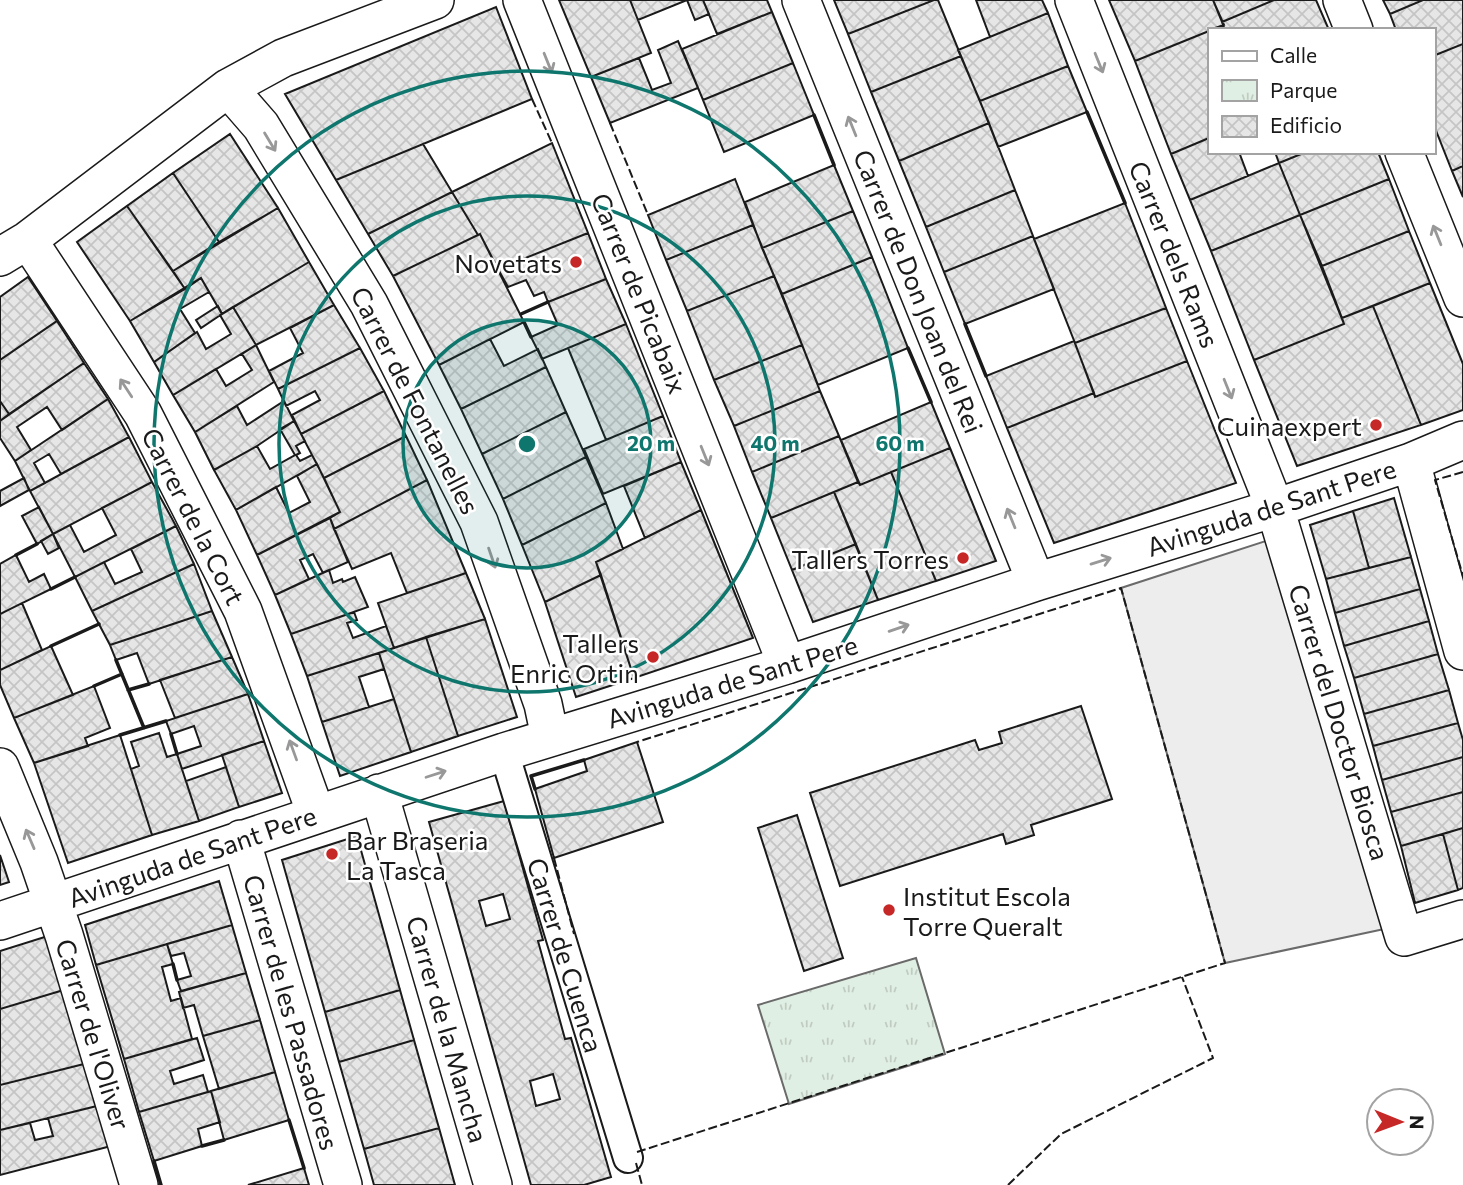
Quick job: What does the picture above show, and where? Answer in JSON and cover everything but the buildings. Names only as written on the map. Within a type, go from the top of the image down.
[{"type":"street","points":[[14,248],[228,88],[283,58],[435,0]]},
{"type":"street","name":"Carrer de Picabaix","points":[[522,0],[788,665]]},
{"type":"street","name":"Carrer de Don Joan del Rei","points":[[801,0],[1036,582]]},
{"type":"street","name":"Carrer dels Rams","points":[[1074,0],[1275,508]]},
{"type":"street","points":[[1342,0],[1353,28]]},
{"type":"street","name":"Carrer de Fontanelles","points":[[228,88],[261,125],[369,304],[480,522],[542,704],[550,737]]},
{"type":"street","points":[[1405,154],[1463,298]]},
{"type":"street","name":"Carrer de la Cort","points":[[14,248],[143,414],[243,611],[316,814]]},
{"type":"street","name":"Avinguda de Sant Pere","points":[[0,921],[504,751],[788,665],[1036,582],[1275,508],[1411,462],[1463,440]]},
{"type":"street","points":[[1411,462],[1463,651]]},
{"type":"street","name":"Carrer del Doctor Biosca","points":[[1275,508],[1405,936],[1463,919]]},
{"type":"street","name":"Carrer de Cuenca","points":[[504,751],[628,1158]]},
{"type":"street","name":"Carrer de l'Oliver","points":[[0,767],[40,862],[139,1185]]},
{"type":"street","name":"Carrer de la Mancha","points":[[379,793],[493,1185]]},
{"type":"street","name":"Carrer de les Passadores","points":[[241,839],[343,1185]]},
{"type":"green space","points":[[916,958],[945,1054],[789,1104],[758,1005]]},
{"type":"shaded area","points":[[1275,538],[1389,928],[1225,963],[1121,588]]},
{"type":"fence","points":[[532,99],[552,143]]},
{"type":"fence","points":[[610,123],[648,215]]},
{"type":"fence","points":[[1463,472],[1435,480],[1463,576]]},
{"type":"fence","points":[[637,742],[1121,588],[1225,963],[637,1152]]},
{"type":"fence","points":[[554,858],[574,934]]},
{"type":"fence","points":[[1008,1185],[1061,1134],[1213,1058],[1182,977]]},
{"type":"fence","points":[[636,1163],[642,1185]]},
{"type":"wall","points":[[1087,112],[1125,203]]},
{"type":"wall","points":[[814,115],[834,165]]},
{"type":"wall","points":[[521,314],[548,302]]},
{"type":"wall","points":[[524,322],[531,337]]},
{"type":"wall","points":[[965,324],[986,376]]},
{"type":"wall","points":[[908,348],[931,402]]},
{"type":"wall","points":[[16,555],[37,544]]},
{"type":"wall","points":[[51,589],[75,577]]},
{"type":"wall","points":[[51,646],[99,624]]},
{"type":"wall","points":[[116,660],[144,728]]},
{"type":"wall","points":[[94,686],[122,674]]},
{"type":"wall","points":[[128,690],[149,684]]},
{"type":"wall","points":[[120,735],[166,721]]},
{"type":"wall","points":[[171,734],[177,754]]},
{"type":"wall","points":[[535,789],[531,776],[584,760]]},
{"type":"wall","points":[[173,964],[177,980]]},
{"type":"wall","points":[[289,1120],[304,1168]]},
{"type":"wall","points":[[202,1146],[224,1140]]},
{"type":"wall","points":[[154,1161],[161,1185]]},
{"type":"place","name":"Novetats","points":[[576,262]]},
{"type":"place","name":"Cuinaexpert","points":[[1376,425]]},
{"type":"place","name":"Tallers Torres","points":[[963,558]]},
{"type":"place","name":"Tallers Enric Ortin","points":[[653,657]]},
{"type":"place","name":"Bar Braseria La Tasca","points":[[332,854]]},
{"type":"place","name":"Institut Escola Torre Queralt","points":[[889,910]]}]
